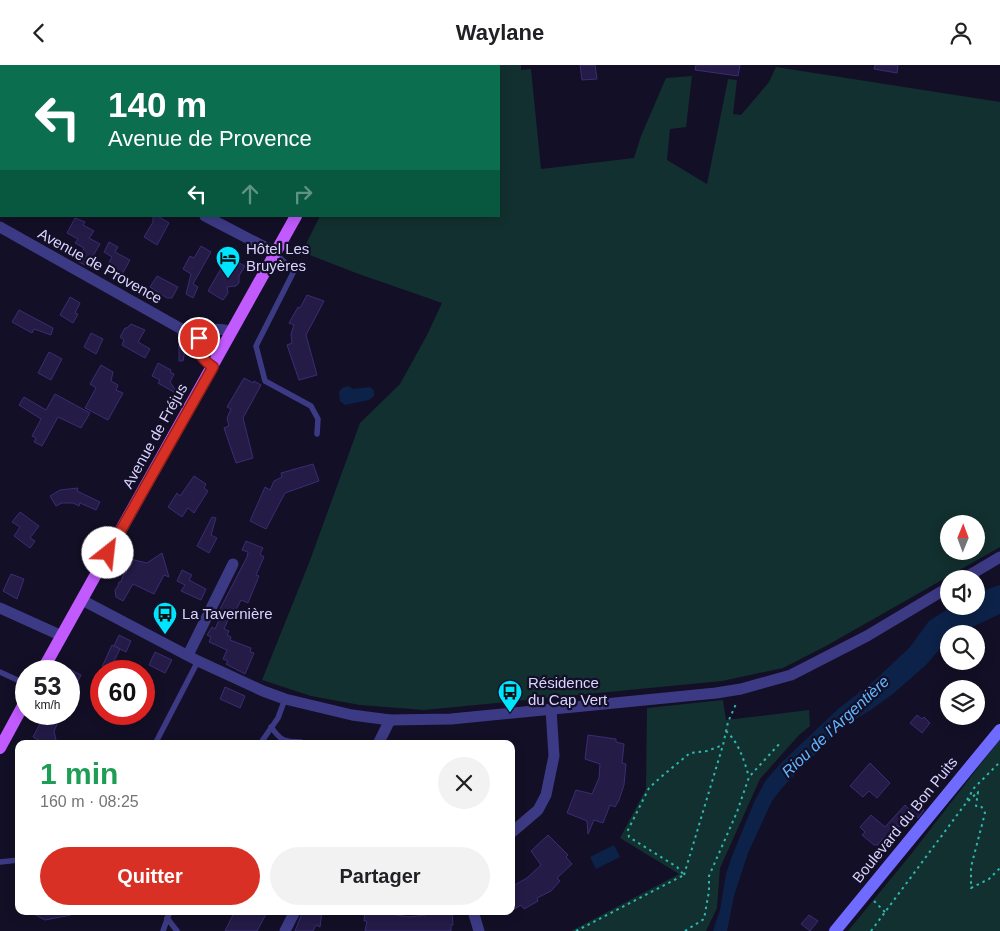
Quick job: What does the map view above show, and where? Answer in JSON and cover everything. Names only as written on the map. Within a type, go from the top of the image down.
[{"type":"main road","name":"Avenue de Fréjus","points":[[48,660],[295,217]]},
{"type":"main road","points":[[0,748],[15,720]]},
{"type":"main road","name":"Boulevard du Bon Puits","points":[[835,931],[1000,730]]},
{"type":"street","points":[[207,217],[276,253]]},
{"type":"street","name":"Avenue de Provence","points":[[0,227],[193,335]]},
{"type":"street","points":[[213,367],[200,356],[193,335],[215,329],[224,329],[231,332]]},
{"type":"street","points":[[978,570],[1000,557]]},
{"type":"street","points":[[188,655],[234,564]]},
{"type":"street","points":[[82,600],[198,661],[285,699],[352,715],[390,720],[419,721],[716,693],[741,689],[791,675],[867,637],[940,592]]},
{"type":"street","points":[[0,608],[62,636]]},
{"type":"street","points":[[515,830],[538,810],[546,795],[554,756],[551,709]]},
{"type":"street","points":[[380,740],[390,720]]},
{"type":"street","points":[[285,931],[292,915]]},
{"type":"street","points":[[474,915],[479,931]]},
{"type":"lane","points":[[276,253],[294,271],[256,346],[265,381],[311,406],[318,419],[317,434]]},
{"type":"lane","points":[[158,740],[198,661]]},
{"type":"lane","points":[[0,672],[15,679]]},
{"type":"lane","points":[[263,740],[278,718],[285,699]]},
{"type":"lane","points":[[271,727],[283,740]]},
{"type":"lane","points":[[0,863],[15,861]]},
{"type":"lane","points":[[162,930],[168,915]]},
{"type":"lane","points":[[167,918],[177,931]]},
{"type":"path","points":[[576,931],[684,875],[726,731],[736,704]]},
{"type":"path","points":[[726,731],[734,739],[744,759],[749,777]]},
{"type":"path","points":[[686,931],[704,919],[710,891],[709,876],[737,812],[749,777],[781,742]]},
{"type":"path","points":[[684,875],[677,867],[629,837],[628,830],[649,788],[668,771],[690,753],[707,751],[723,745]]},
{"type":"path","points":[[871,931],[966,803],[974,788],[1000,762]]},
{"type":"path","points":[[966,803],[978,792],[976,806],[981,806],[985,813],[971,867],[971,888],[989,879],[1000,868]]},
{"type":"path","points":[[867,893],[884,912]]},
{"type":"green space","points":[[500,65],[521,65],[521,70],[531,69],[541,169],[634,158],[641,136],[666,78],[692,76],[686,127],[670,129],[667,160],[707,184],[728,79],[737,80],[733,114],[741,115],[769,82],[776,67],[1000,102],[1000,547],[985,556],[985,515],[940,515],[940,560],[977,560],[960,570],[940,570],[940,581],[826,646],[783,668],[722,681],[424,710],[360,705],[311,696],[262,680],[309,563],[360,423],[400,384],[442,303],[302,252],[320,217],[500,217]]},
{"type":"green space","points":[[723,700],[726,720],[809,710],[810,726],[799,735],[760,779],[720,868],[717,908],[706,931],[571,931],[679,874],[620,838],[646,789],[647,708]]},
{"type":"green space","points":[[1000,739],[1000,931],[848,931],[912,853]]},
{"type":"water","points":[[348,386],[353,389],[370,387],[374,391],[374,396],[369,400],[345,405],[340,401],[339,392],[342,388]]},
{"type":"water","name":"Riou de l'Argentière","points":[[1000,585],[1000,614],[976,625],[940,625],[940,649],[926,665],[894,693],[871,710],[841,728],[782,788],[772,801],[748,853],[734,896],[727,931],[713,931],[720,910],[726,874],[732,856],[755,800],[766,780],[782,762],[838,709],[875,680],[910,647],[929,621],[940,614],[985,615],[985,590]]},
{"type":"water","points":[[614,845],[620,857],[596,869],[590,857]]},
{"type":"building","points":[[580,65],[595,65],[597,79],[582,80]]},
{"type":"building","points":[[696,65],[740,65],[738,76],[695,70]]},
{"type":"building","points":[[875,65],[898,65],[897,73],[874,69]]},
{"type":"building","points":[[153,217],[160,217],[169,223],[157,245],[144,237],[153,222]]},
{"type":"building","points":[[75,218],[85,222],[83,225],[94,231],[89,238],[100,244],[87,266],[77,261],[84,248],[75,243],[78,239],[67,233]]},
{"type":"building","points":[[109,242],[118,247],[115,252],[130,260],[121,276],[106,268],[112,257],[104,252]]},
{"type":"building","points":[[201,246],[211,252],[193,284],[198,287],[193,298],[186,294],[191,274],[183,269],[190,256],[194,258]]},
{"type":"building","points":[[222,254],[245,266],[239,276],[239,283],[236,286],[227,287],[228,293],[223,300],[208,291],[223,265],[218,262]]},
{"type":"building","points":[[157,276],[178,287],[172,298],[167,298],[150,287]]},
{"type":"building","points":[[307,295],[324,301],[306,335],[317,375],[299,380],[287,345],[292,343],[291,334],[294,325],[289,323]]},
{"type":"building","points":[[70,297],[80,303],[75,313],[78,314],[73,323],[60,315]]},
{"type":"building","points":[[19,310],[53,328],[51,335],[34,329],[32,333],[12,322]]},
{"type":"building","points":[[192,319],[199,323],[196,328],[198,329],[190,342],[187,340],[183,361],[179,361],[179,342],[181,337],[186,338],[191,335],[192,330],[189,324]]},
{"type":"building","points":[[131,324],[145,330],[138,342],[150,349],[145,358],[122,345],[124,340],[120,337],[125,328]]},
{"type":"building","points":[[91,333],[103,339],[96,354],[84,347]]},
{"type":"building","points":[[49,352],[62,359],[51,380],[38,373]]},
{"type":"building","points":[[158,363],[171,370],[170,372],[174,374],[170,382],[179,395],[158,383],[160,380],[152,376]]},
{"type":"building","points":[[101,365],[113,372],[111,381],[118,385],[116,390],[123,393],[108,420],[85,408],[96,388],[90,384]]},
{"type":"building","points":[[244,378],[261,385],[243,418],[253,458],[236,463],[224,428],[229,426],[227,418],[231,409],[227,407]]},
{"type":"building","points":[[55,394],[90,413],[81,428],[58,417],[42,446],[34,442],[36,438],[32,436],[41,419],[19,405],[24,397],[46,410]]},
{"type":"building","points":[[313,464],[319,481],[285,493],[266,529],[250,521],[265,487],[270,490],[274,481],[282,477],[281,473]]},
{"type":"building","points":[[194,476],[206,484],[204,488],[208,491],[194,513],[188,508],[182,517],[168,507],[177,493],[180,496]]},
{"type":"building","points":[[78,488],[77,491],[100,502],[96,510],[80,503],[79,506],[73,503],[62,503],[56,506],[50,496],[60,490]]},
{"type":"building","points":[[20,512],[39,526],[30,538],[35,541],[30,548],[14,536],[20,527],[12,522]]},
{"type":"building","points":[[212,517],[216,518],[211,535],[217,538],[209,553],[197,546]]},
{"type":"building","points":[[246,541],[263,548],[260,554],[264,557],[256,575],[259,576],[248,603],[241,600],[236,610],[233,609],[224,629],[229,631],[227,635],[231,637],[230,640],[251,648],[250,652],[254,653],[245,674],[226,664],[228,661],[223,659],[227,650],[209,642],[211,637],[207,635],[212,627],[215,629],[223,611],[220,609],[247,557],[248,552],[242,550]]},
{"type":"building","points":[[162,553],[169,577],[164,575],[154,594],[133,584],[123,601],[116,597],[115,590],[119,582],[121,582],[124,573],[126,573],[130,559],[147,563]]},
{"type":"building","points":[[182,570],[192,575],[189,580],[206,589],[201,600],[181,591],[185,585],[177,581]]},
{"type":"building","points":[[11,574],[24,579],[17,599],[3,591]]},
{"type":"building","points":[[161,604],[172,610],[166,624],[154,618]]},
{"type":"building","points":[[119,635],[131,641],[126,652],[114,646]]},
{"type":"building","points":[[112,645],[120,649],[114,660],[105,660]]},
{"type":"building","points":[[155,652],[172,660],[165,673],[155,668],[155,660],[151,660]]},
{"type":"building","points":[[225,687],[245,696],[240,708],[220,699]]},
{"type":"building","points":[[917,715],[922,719],[924,717],[930,723],[922,733],[910,723]]},
{"type":"building","points":[[39,725],[57,725],[54,731],[56,740],[38,740],[33,737]]},
{"type":"building","points":[[588,735],[616,739],[616,742],[624,744],[622,763],[626,764],[624,785],[619,800],[615,807],[610,805],[603,823],[594,820],[588,834],[587,821],[567,813],[576,790],[592,794],[599,778],[600,764],[585,759]]},
{"type":"building","points":[[870,763],[890,783],[877,798],[869,791],[863,797],[850,786]]},
{"type":"building","points":[[917,804],[924,810],[918,818],[912,813],[899,827],[897,825],[885,839],[883,838],[878,845],[874,845],[862,835],[865,832],[860,827],[871,815],[885,827],[905,805],[911,811]]},
{"type":"building","points":[[548,835],[568,855],[566,857],[572,864],[557,878],[560,881],[551,891],[537,898],[538,901],[524,909],[521,905],[515,909],[515,885],[527,878],[541,865],[531,851]]},
{"type":"building","points":[[36,915],[71,915],[45,920]]},
{"type":"building","points":[[233,915],[265,915],[257,931],[225,931]]},
{"type":"building","points":[[301,915],[322,915],[320,927],[316,925],[313,931],[295,931]]},
{"type":"building","points":[[365,915],[397,915],[408,917],[452,915],[453,925],[451,925],[451,931],[365,931],[367,921],[364,921]]},
{"type":"building","points":[[809,915],[818,921],[810,931],[801,924]]},
{"type":"place","name":"Hôtel Les Bruyères","points":[[228,279]]},
{"type":"place","name":"La Tavernière","points":[[165,635]]},
{"type":"place","name":"Résidence du Cap Vert","points":[[510,713]]},
{"type":"route","points":[[108,553],[213,367],[200,356],[197,343],[199,338]]}]
